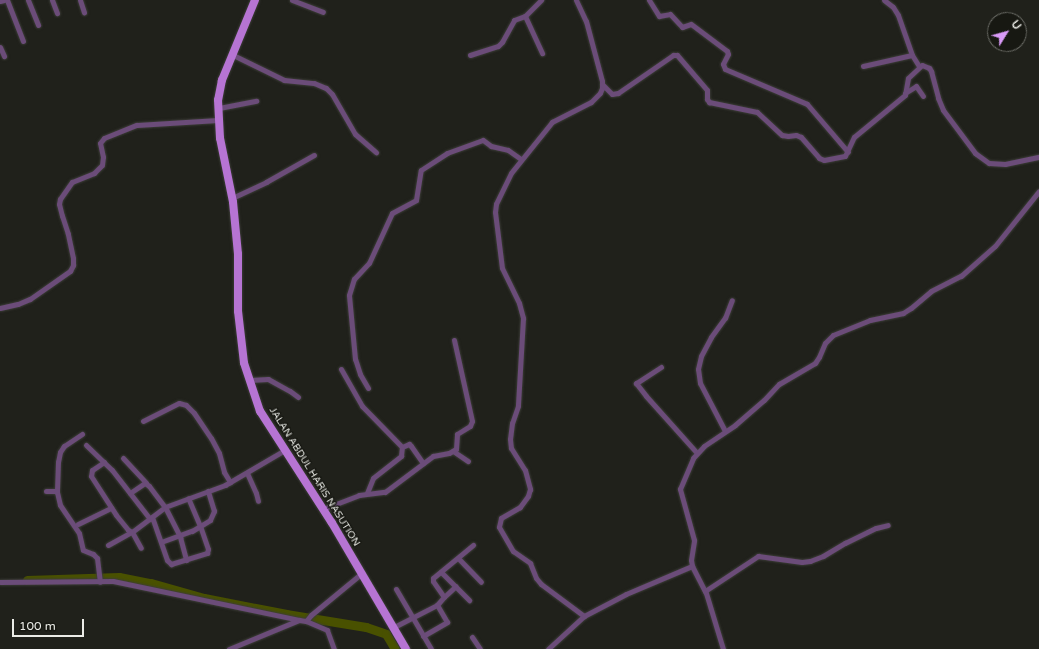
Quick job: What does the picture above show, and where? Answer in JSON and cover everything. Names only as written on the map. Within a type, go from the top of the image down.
[{"type":"main road","name":"JALAN ABDUL HARIS NASUTION","points":[[255,0],[222,80],[218,100],[220,138],[232,198],[238,254],[238,311],[244,363],[260,411],[323,509],[406,649]]},
{"type":"street","points":[[0,1],[4,0]]},
{"type":"street","points":[[7,0],[23,41]]},
{"type":"street","points":[[28,0],[38,25]]},
{"type":"street","points":[[52,0],[57,13]]},
{"type":"street","points":[[80,0],[84,12]]},
{"type":"street","points":[[292,0],[323,12]]},
{"type":"street","points":[[470,55],[498,46],[504,40],[514,20],[525,16],[542,0]]},
{"type":"street","points":[[576,0],[586,21],[602,84],[600,93],[587,105],[554,120],[521,159],[509,177],[496,204],[495,212],[502,268],[520,303],[523,318],[518,406],[512,423],[510,439],[511,448],[525,470],[530,489],[528,496],[520,507],[501,518],[499,527],[513,551],[530,563],[536,578],[541,584],[584,616]]},
{"type":"street","points":[[649,0],[658,16],[670,14],[682,27],[691,24],[727,51],[728,54],[723,64],[725,69],[806,104],[848,152]]},
{"type":"street","points":[[884,0],[893,7],[898,15],[912,55],[919,66]]},
{"type":"street","points":[[525,16],[542,52]]},
{"type":"street","points":[[0,47],[4,56]]},
{"type":"street","points":[[232,55],[284,80],[314,83],[326,88],[332,94],[355,134],[376,152]]},
{"type":"street","points":[[602,84],[612,94],[618,93],[673,55],[677,55],[706,90],[707,99],[709,102],[757,112],[782,135],[788,136],[796,134],[801,137],[822,160],[842,158],[848,152],[851,141],[854,137],[905,93],[916,86],[923,96]]},
{"type":"street","points":[[863,66],[912,55]]},
{"type":"street","points":[[905,93],[907,80],[919,66],[926,66],[931,71],[938,98],[943,110],[975,153],[989,163],[1005,164],[1039,157]]},
{"type":"street","points":[[219,108],[256,101]]},
{"type":"street","points":[[0,308],[18,304],[30,299],[70,271],[73,265],[73,258],[59,204],[60,199],[72,182],[94,173],[102,165],[103,157],[100,143],[104,138],[136,125],[218,120]]},
{"type":"street","points":[[368,388],[360,374],[355,358],[348,295],[354,279],[368,265],[392,213],[416,200],[418,197],[421,170],[447,153],[483,140],[491,146],[508,150],[521,159]]},
{"type":"street","points":[[232,198],[266,182],[314,155]]},
{"type":"street","points":[[723,649],[705,591],[692,566],[691,560],[694,540],[680,489],[693,458],[704,446],[725,432],[764,400],[779,384],[815,364],[820,357],[825,343],[832,335],[870,320],[902,313],[911,308],[931,291],[961,276],[995,246],[1039,191]]},
{"type":"street","points":[[725,432],[700,383],[698,369],[701,356],[725,318],[732,300]]},
{"type":"street","points":[[323,509],[359,495],[385,492],[433,456],[456,449],[457,434],[470,426],[472,421],[454,340]]},
{"type":"street","points":[[661,367],[636,383],[697,453]]},
{"type":"street","points":[[341,369],[362,406],[402,448],[401,456],[373,478],[367,493]]},
{"type":"street","points":[[250,380],[268,379],[290,390],[298,397]]},
{"type":"street","points":[[143,421],[179,403],[186,405],[211,438],[219,453],[224,472],[230,482]]},
{"type":"street","points":[[82,434],[64,446],[60,452],[58,462],[57,491],[60,505],[79,533],[83,549],[86,552],[93,554],[97,558],[100,578]]},
{"type":"street","points":[[402,448],[409,444],[423,463]]},
{"type":"street","points":[[86,445],[104,462],[151,518],[167,560],[171,564],[208,551],[200,526],[188,498]]},
{"type":"street","points":[[108,545],[132,532],[165,507],[208,492],[230,482],[285,450]]},
{"type":"street","points":[[453,451],[468,461]]},
{"type":"street","points":[[123,458],[165,507],[180,536],[186,560]]},
{"type":"street","points":[[104,462],[92,470],[90,474],[111,508],[128,530],[132,532],[142,548]]},
{"type":"street","points":[[246,473],[254,487],[258,501]]},
{"type":"street","points":[[130,493],[146,483]]},
{"type":"street","points":[[46,491],[57,491]]},
{"type":"street","points":[[161,542],[180,536],[200,526],[214,514],[208,492]]},
{"type":"street","points":[[78,524],[111,508]]},
{"type":"street","points":[[705,591],[758,556],[802,562],[810,561],[823,556],[872,530],[888,525]]},
{"type":"street","points":[[444,597],[432,581],[473,545]]},
{"type":"street","points":[[458,558],[481,582]]},
{"type":"street","points":[[548,649],[584,616],[626,594],[692,566]]},
{"type":"street","points":[[442,572],[470,600]]},
{"type":"street","points":[[229,649],[299,620],[308,618],[362,574]]},
{"type":"street","points":[[0,582],[100,578],[299,620]]},
{"type":"street","points":[[394,627],[413,619],[437,605],[456,586]]},
{"type":"street","points":[[396,589],[431,649]]},
{"type":"street","points":[[424,636],[447,622],[437,605]]},
{"type":"street","points":[[308,618],[327,630],[334,649]]},
{"type":"street","points":[[472,637],[480,649]]},
{"type":"waterway","points":[[27,580],[119,577],[151,583],[204,598],[286,614],[366,627],[386,634],[395,649]]}]
